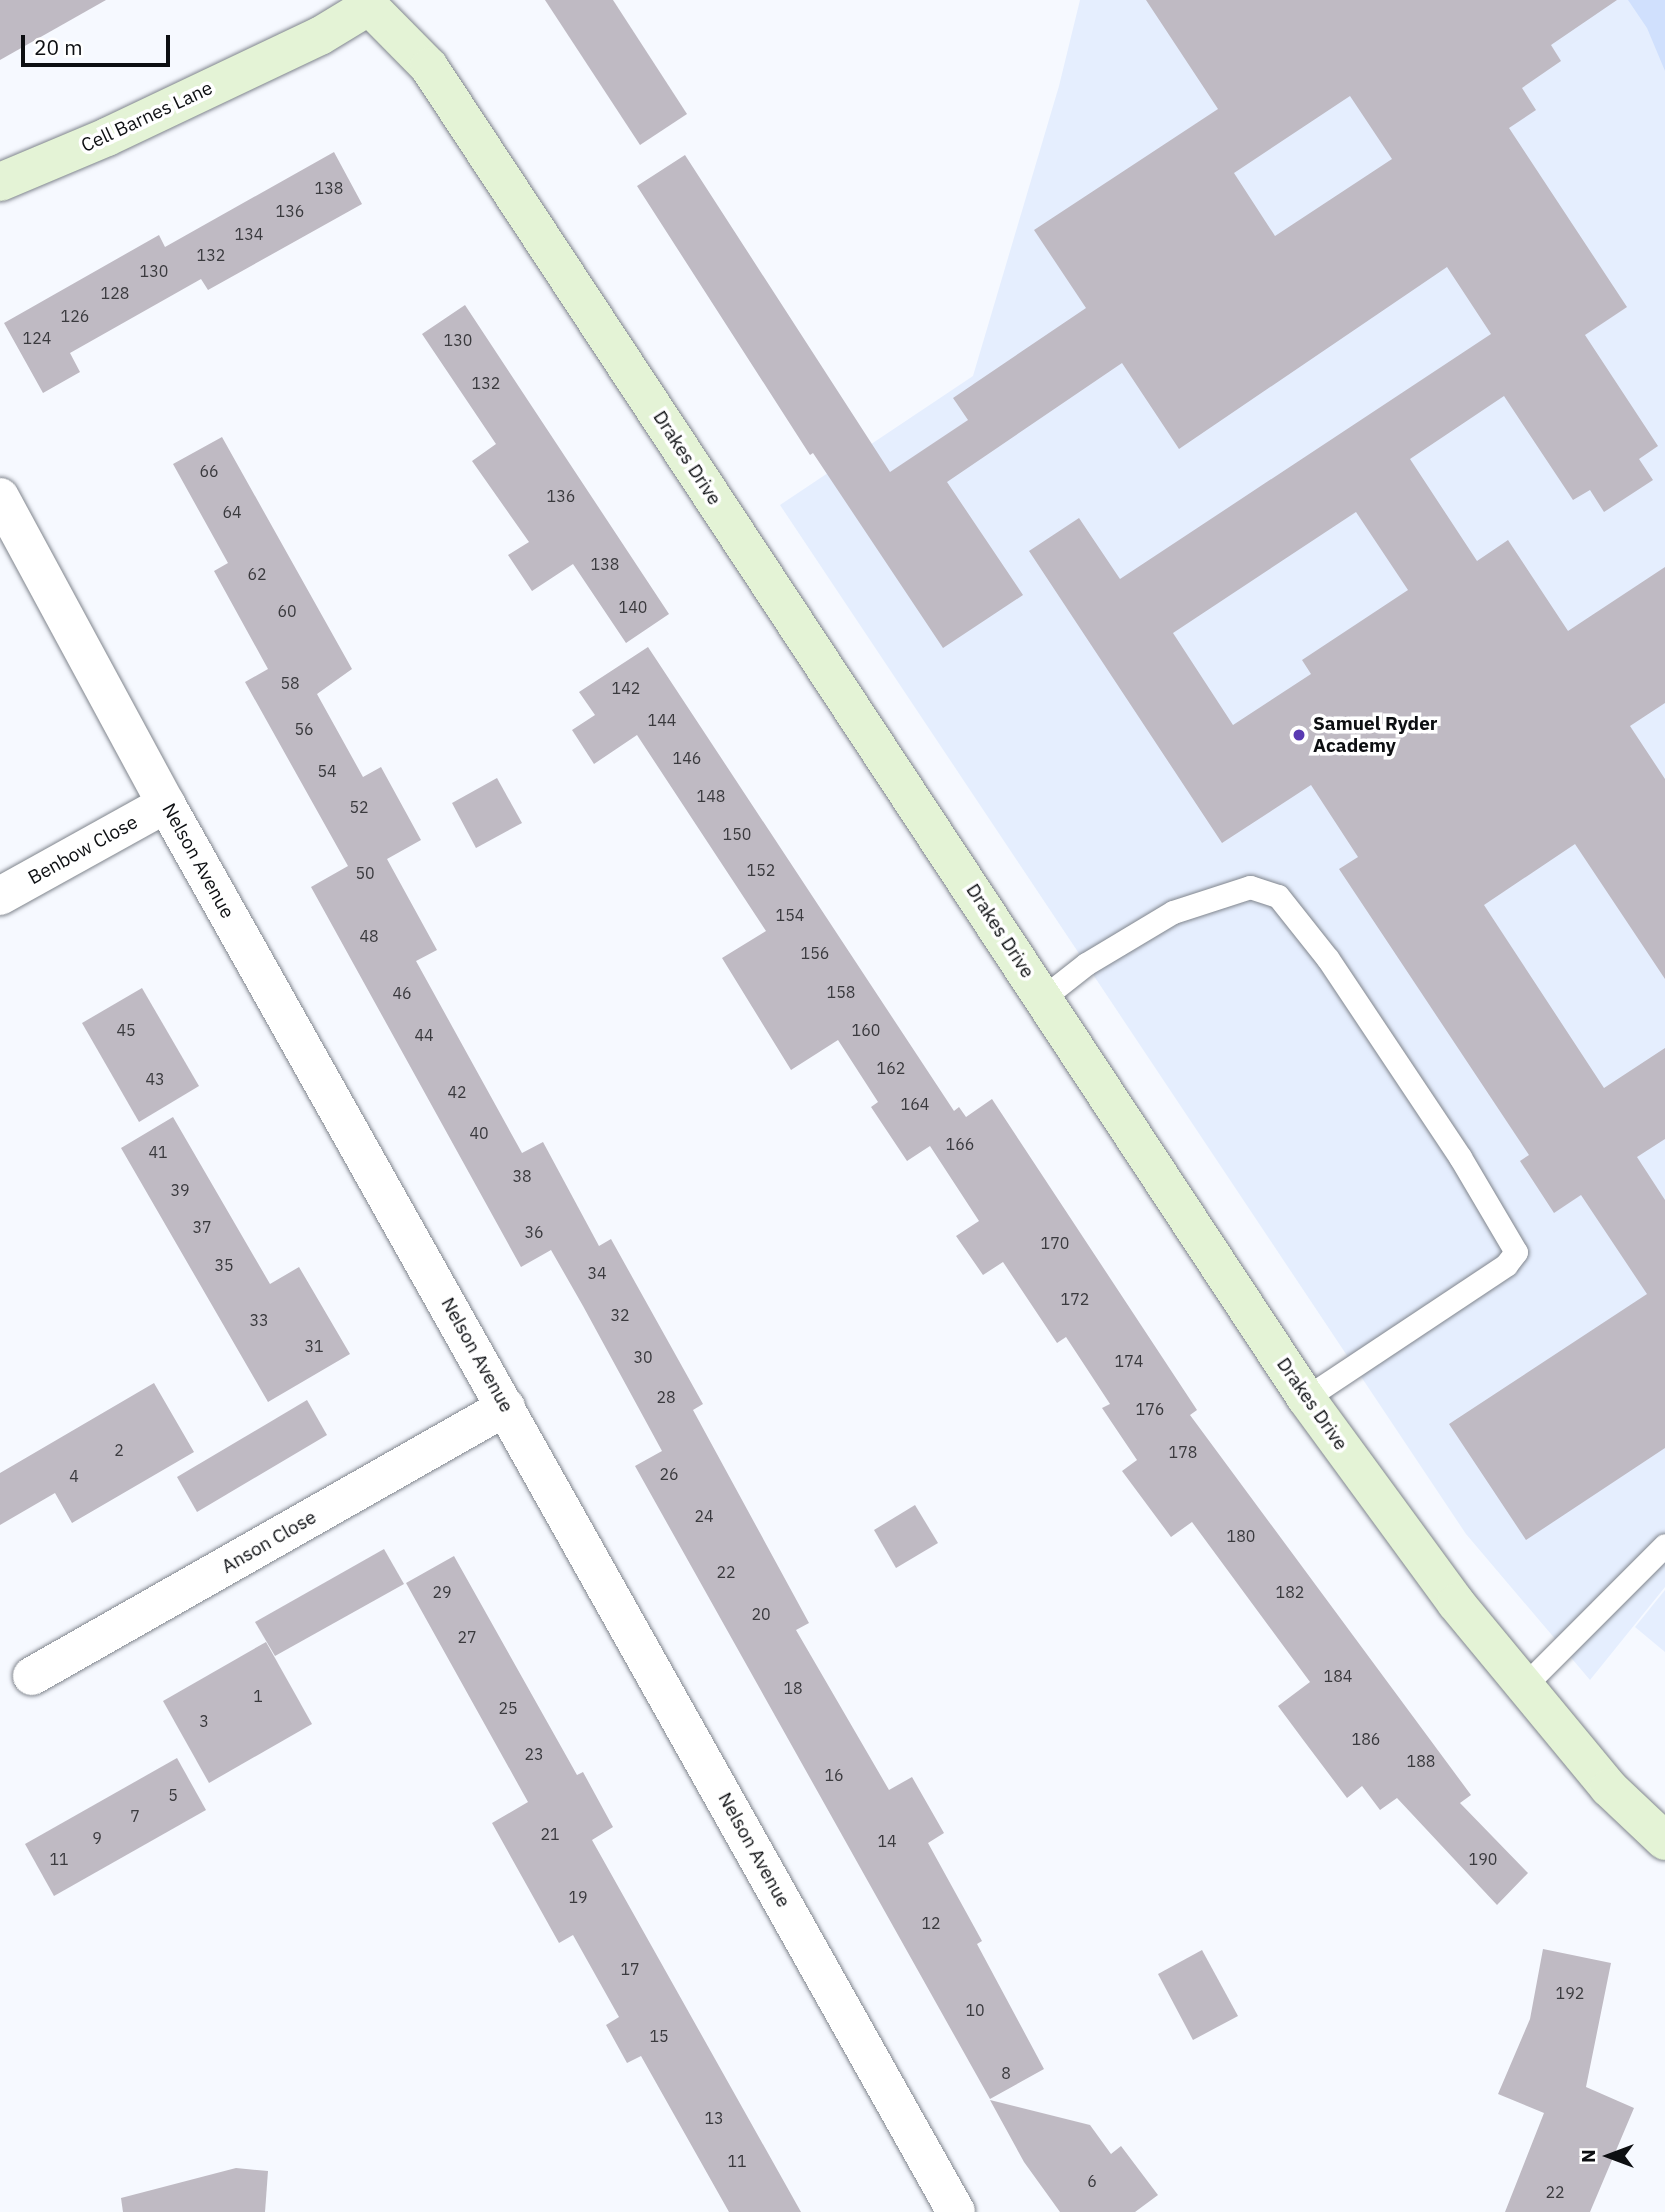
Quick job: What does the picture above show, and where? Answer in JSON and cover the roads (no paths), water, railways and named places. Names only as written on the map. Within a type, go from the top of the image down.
[{"type":"street","name":"Cell Barnes Lane","points":[[0,182],[107,137],[320,36],[365,4]]},
{"type":"street","name":"Drakes Drive","points":[[365,4],[429,68],[1306,1398],[1455,1603],[1609,1788],[1665,1841]]},
{"type":"street","name":"Nelson Avenue","points":[[0,497],[166,804],[956,2212]]},
{"type":"street","name":"Benbow Close","points":[[0,896],[166,804]]},
{"type":"street","name":"Anson Close","points":[[32,1676],[506,1407]]},
{"type":"lane","points":[[1044,997],[1086,964],[1173,912],[1250,887],[1279,896],[1328,959],[1460,1157],[1516,1252],[1506,1265],[1306,1398]]},
{"type":"lane","points":[[1524,1686],[1665,1545]]},
{"type":"place","name":"Samuel Ryder Academy","points":[[1299,735]]}]
